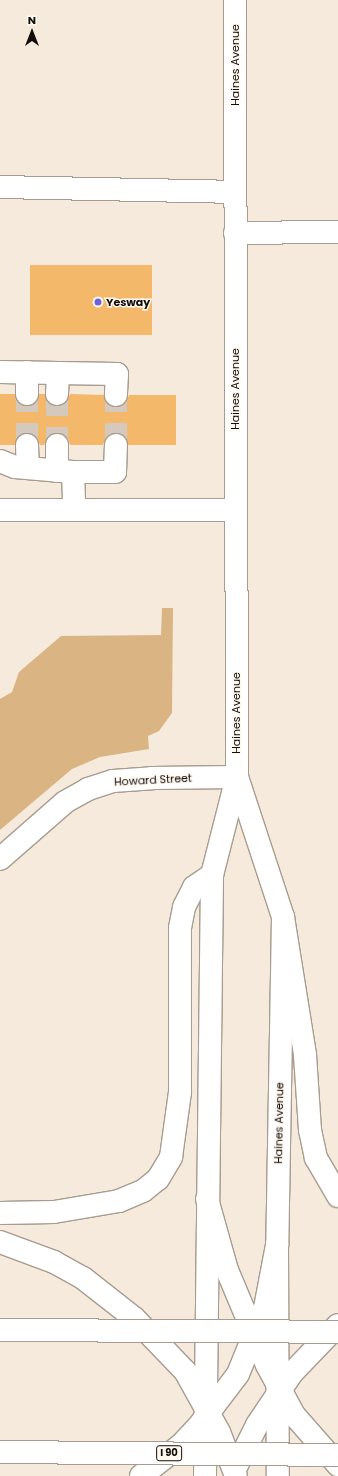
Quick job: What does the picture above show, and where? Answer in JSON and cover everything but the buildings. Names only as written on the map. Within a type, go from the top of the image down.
[{"type":"main road","name":"Haines Avenue","points":[[205,1476],[207,1413],[207,1199],[212,875],[237,777],[235,0]]},
{"type":"main road","points":[[0,186],[235,192]]},
{"type":"main road","points":[[235,233],[338,232]]},
{"type":"main road","points":[[0,372],[117,374],[116,395]]},
{"type":"main road","points":[[27,372],[27,394]]},
{"type":"main road","points":[[57,394],[58,372]]},
{"type":"main road","points":[[27,445],[28,468]]},
{"type":"main road","points":[[57,445],[74,510]]},
{"type":"main road","points":[[0,461],[28,468],[65,471],[115,472],[116,445]]},
{"type":"main road","points":[[0,510],[236,510]]},
{"type":"main road","name":"Haines Avenue","points":[[237,777],[283,916],[277,1245],[279,1389],[278,1476]]},
{"type":"main road","name":"Howard Street","points":[[0,859],[65,802],[88,789],[113,781],[152,778],[237,777]]},
{"type":"main road","points":[[0,1213],[54,1212],[119,1202],[143,1191],[158,1179],[171,1157],[180,1092],[180,928],[184,907],[194,887],[212,875]]},
{"type":"main road","points":[[283,916],[305,1055],[310,1130],[316,1158],[338,1196]]},
{"type":"main road","points":[[207,1199],[227,1270],[279,1389],[294,1415],[338,1466]]},
{"type":"main road","points":[[0,1242],[54,1262],[106,1295],[134,1318],[185,1371],[207,1413],[234,1474]]},
{"type":"main road","points":[[141,1476],[181,1445],[238,1374],[265,1308],[277,1245]]},
{"type":"main road","points":[[234,1474],[257,1425],[279,1389],[338,1324]]},
{"type":"main road","points":[[0,1330],[338,1332]]},
{"type":"main road","name":"I 90","points":[[0,1452],[338,1455]]},
{"type":"shaded area","points":[[162,608],[173,608],[172,713],[159,731],[148,736],[149,749],[100,757],[72,769],[0,830],[0,699],[12,692],[19,672],[61,636],[161,635]]},
{"type":"tunnel","points":[[27,394],[27,445]]},
{"type":"tunnel","points":[[57,394],[57,445]]},
{"type":"tunnel","points":[[116,395],[116,445]]},
{"type":"place","name":"Yesway","points":[[98,302]]}]
